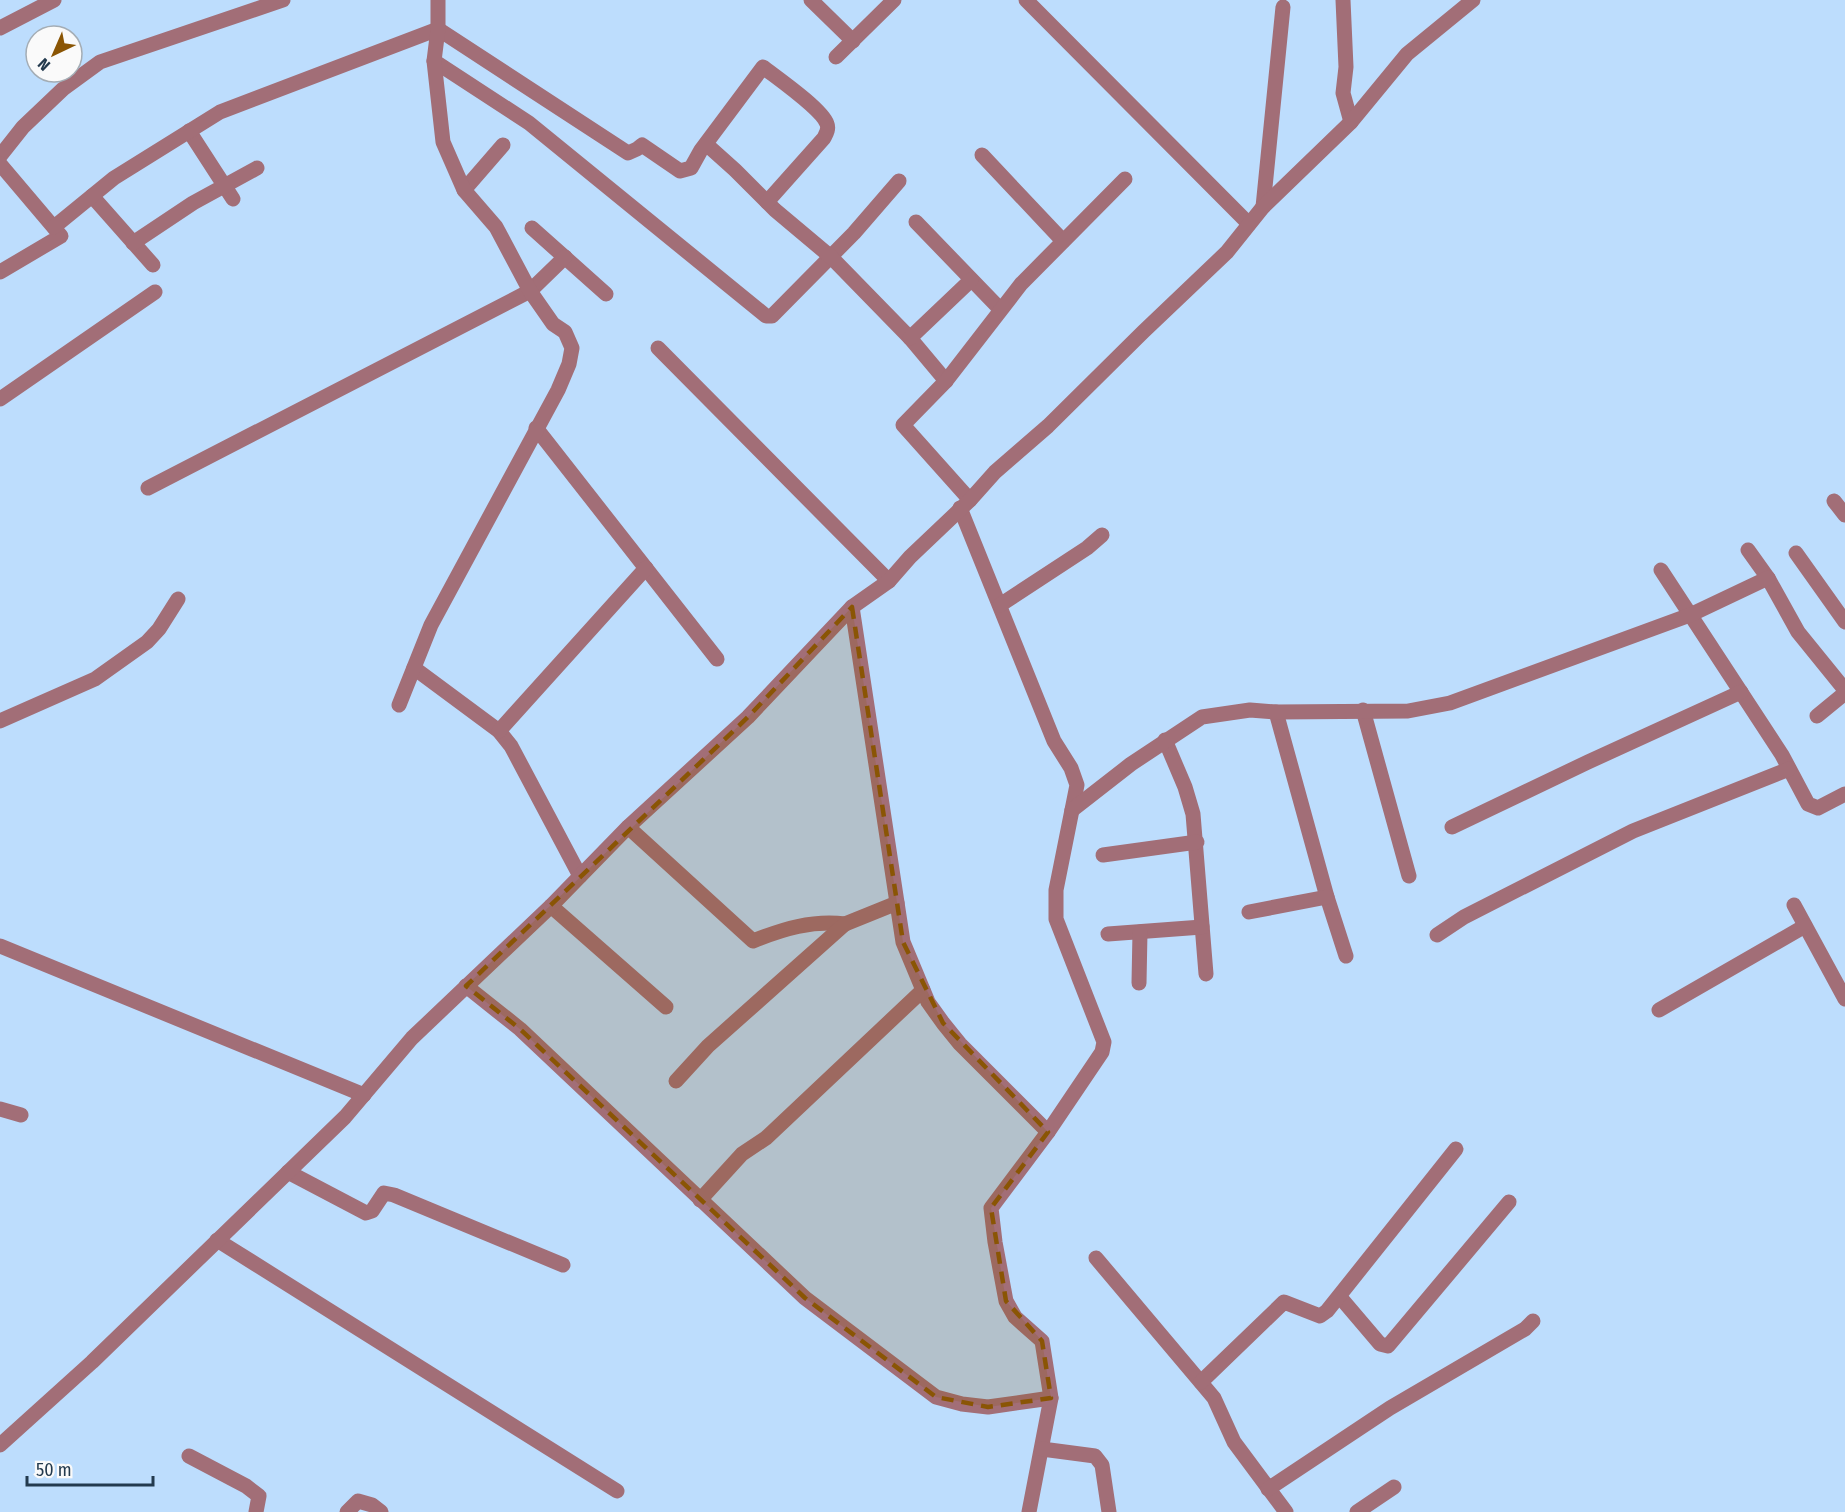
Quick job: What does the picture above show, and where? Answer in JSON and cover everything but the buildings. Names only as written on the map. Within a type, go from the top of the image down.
[{"type":"street","points":[[0,28],[54,0]]},
{"type":"street","points":[[0,156],[23,127],[55,97],[100,62],[283,0]]},
{"type":"street","points":[[399,705],[431,625],[558,390],[570,364],[572,348],[565,332],[553,324],[530,291],[496,227],[464,190],[443,142],[434,61],[438,29],[438,0]]},
{"type":"street","points":[[811,0],[853,40]]},
{"type":"street","points":[[836,57],[894,0]]},
{"type":"street","points":[[1026,0],[1250,224]]},
{"type":"street","points":[[1342,0],[1346,67],[1343,93],[1351,122]]},
{"type":"street","points":[[0,1445],[92,1362],[345,1117],[412,1038],[551,906],[628,827],[748,717],[852,607],[889,581],[995,472],[1048,426],[1227,252],[1263,207],[1351,122],[1407,54],[1473,0]]},
{"type":"street","points":[[1263,207],[1283,8]]},
{"type":"street","points":[[54,227],[114,178],[220,112],[438,29]]},
{"type":"street","points":[[438,29],[628,153],[642,145],[680,171],[691,168],[763,67],[819,112],[827,124],[824,138],[767,202]]},
{"type":"street","points":[[434,61],[529,123],[766,316],[772,316],[831,257],[899,181]]},
{"type":"street","points":[[189,131],[233,199]]},
{"type":"street","points":[[706,144],[767,202],[831,257],[910,338],[946,381]]},
{"type":"street","points":[[464,190],[503,145]]},
{"type":"street","points":[[982,155],[1063,241]]},
{"type":"street","points":[[0,164],[61,236],[0,272]]},
{"type":"street","points":[[133,243],[192,203],[257,168]]},
{"type":"street","points":[[1029,1512],[1051,1398],[1042,1341],[1016,1317],[1006,1302],[991,1208],[1048,1132],[1102,1052],[1104,1042],[1056,919],[1056,890],[1077,785],[1071,768],[1054,741],[1000,605],[965,504],[903,425],[946,381],[1021,284],[1125,179]]},
{"type":"street","points":[[92,196],[153,265]]},
{"type":"street","points":[[916,222],[1000,309]]},
{"type":"street","points":[[532,228],[606,294]]},
{"type":"street","points":[[148,488],[530,291],[565,257]]},
{"type":"street","points":[[910,338],[971,280]]},
{"type":"street","points":[[0,399],[155,292]]},
{"type":"street","points":[[658,348],[889,581]]},
{"type":"street","points":[[536,428],[717,659]]},
{"type":"street","points":[[1834,501],[1845,514]]},
{"type":"street","points":[[1000,605],[1087,548],[1102,535]]},
{"type":"street","points":[[1748,550],[1768,578],[1798,632],[1845,692],[1817,716]]},
{"type":"street","points":[[1796,553],[1845,622]]},
{"type":"street","points":[[499,731],[646,568]]},
{"type":"street","points":[[1661,570],[1790,769],[1808,804],[1818,808],[1845,794]]},
{"type":"street","points":[[1072,810],[1165,740],[1202,717],[1250,710],[1275,712],[1408,711],[1450,703],[1690,615],[1768,578]]},
{"type":"street","points":[[0,721],[95,679],[147,642],[159,629],[178,599]]},
{"type":"street","points":[[852,607],[903,942],[933,1009],[960,1044],[1048,1132]]},
{"type":"street","points":[[414,668],[499,731],[511,746],[580,876]]},
{"type":"street","points":[[1452,827],[1741,692]]},
{"type":"street","points":[[1363,710],[1409,876]]},
{"type":"street","points":[[1275,712],[1346,956]]},
{"type":"street","points":[[1165,740],[1185,787],[1193,814],[1206,974]]},
{"type":"street","points":[[1437,935],[1464,917],[1633,831],[1790,769]]},
{"type":"street","points":[[628,827],[753,941],[801,925],[829,922],[845,924]]},
{"type":"street","points":[[1103,855],[1197,842]]},
{"type":"street","points":[[1249,912],[1327,897]]},
{"type":"street","points":[[676,1080],[708,1046],[845,924],[897,903]]},
{"type":"street","points":[[1794,905],[1845,999]]},
{"type":"street","points":[[551,906],[666,1007]]},
{"type":"street","points":[[1659,1010],[1805,926]]},
{"type":"street","points":[[1108,934],[1203,927]]},
{"type":"street","points":[[1139,983],[1140,932]]},
{"type":"street","points":[[0,946],[364,1095]]},
{"type":"street","points":[[466,986],[520,1029],[805,1298],[936,1397],[962,1404],[988,1407],[1051,1398]]},
{"type":"street","points":[[700,1200],[742,1154],[766,1138],[923,990]]},
{"type":"street","points":[[0,1109],[21,1115]]},
{"type":"street","points":[[1201,1382],[1284,1302],[1320,1316],[1327,1311],[1456,1149]]},
{"type":"street","points":[[288,1172],[366,1213],[372,1211],[384,1193],[394,1195],[563,1265]]},
{"type":"street","points":[[1340,1297],[1380,1344],[1389,1346],[1509,1202]]},
{"type":"street","points":[[217,1240],[617,1491]]},
{"type":"street","points":[[1096,1258],[1214,1398],[1234,1442],[1286,1512]]},
{"type":"street","points":[[1268,1489],[1390,1408],[1525,1329],[1533,1321]]},
{"type":"street","points":[[1042,1449],[1095,1456],[1102,1465],[1109,1512]]},
{"type":"street","points":[[189,1456],[246,1486],[259,1496],[256,1512]]},
{"type":"street","points":[[1357,1512],[1394,1487]]},
{"type":"street","points":[[347,1512],[358,1501],[372,1505],[381,1512]]},
{"type":"highlighted area","points":[[852,607],[903,942],[943,1023],[1048,1132],[991,1208],[1006,1301],[1042,1341],[1051,1398],[988,1407],[936,1397],[805,1298],[520,1029],[466,986],[748,717]]}]
